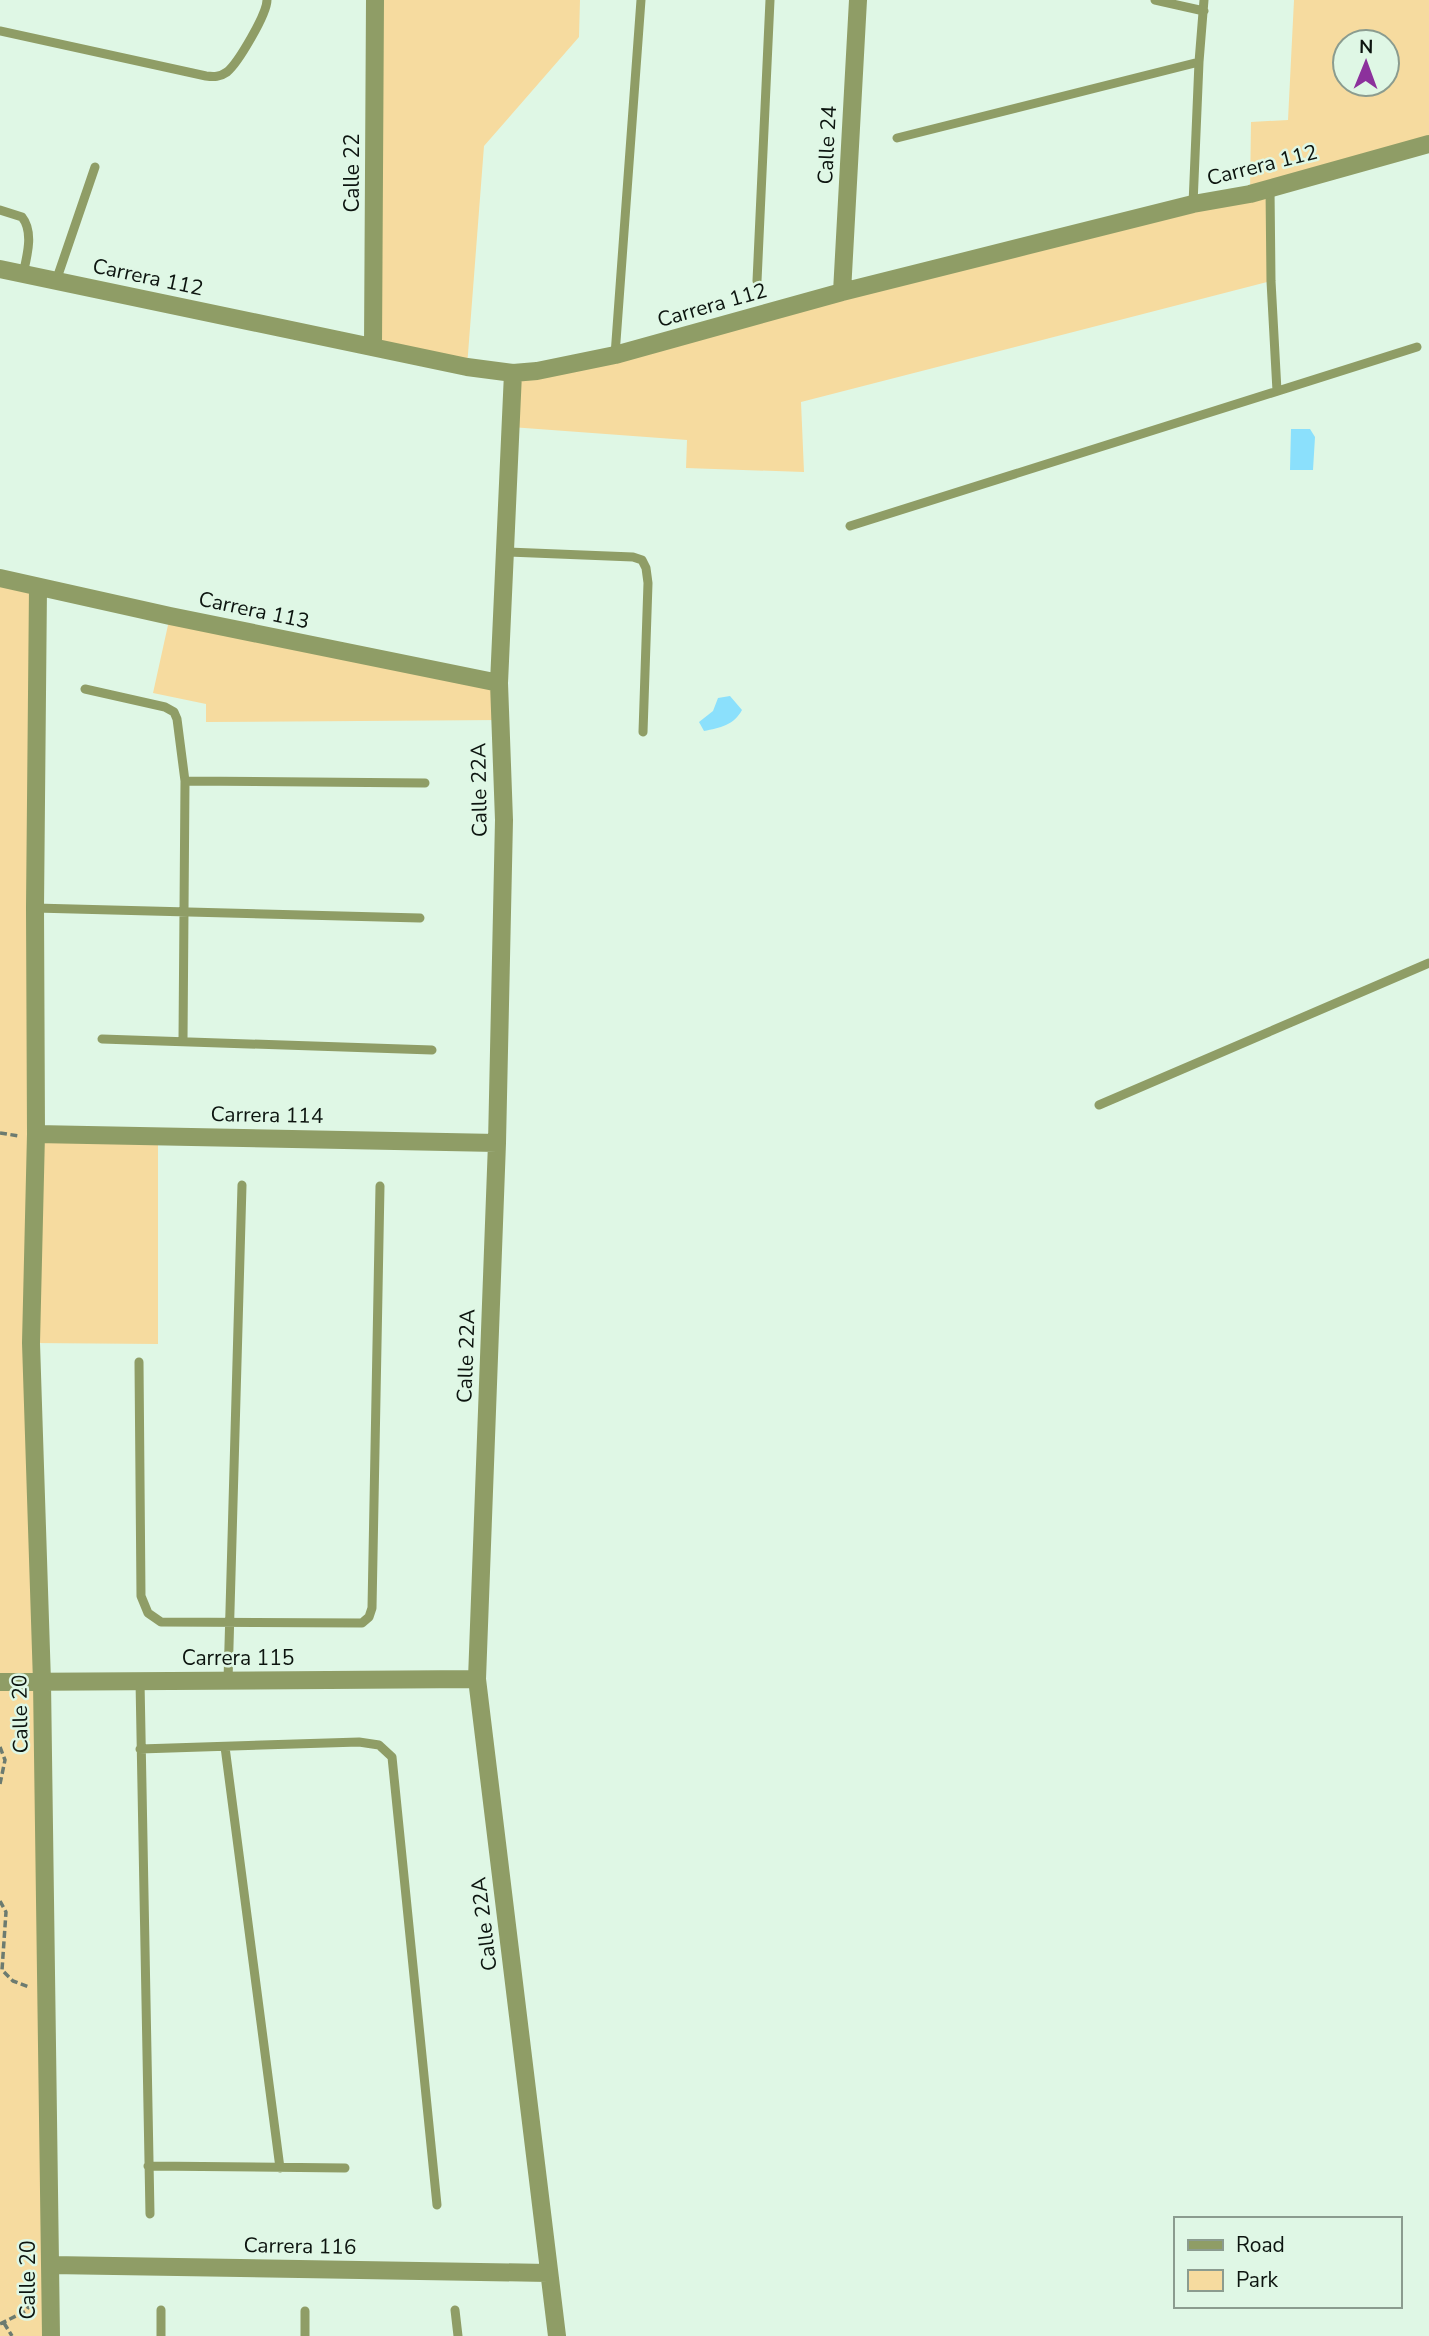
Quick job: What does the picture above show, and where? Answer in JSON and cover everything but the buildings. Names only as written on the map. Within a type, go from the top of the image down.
[{"type":"street","name":"Calle 22","points":[[373,347],[375,0]]},
{"type":"street","name":"Calle 24","points":[[842,292],[858,0]]},
{"type":"street","name":"Carrera 112","points":[[0,269],[467,367],[513,373],[537,371],[615,355],[842,292],[1193,204],[1270,188],[1429,144]]},
{"type":"street","name":"Calle 22A","points":[[513,373],[499,683],[504,820],[497,1143],[477,1679],[557,2336]]},
{"type":"street","name":"Carrera 113","points":[[0,578],[499,683]]},
{"type":"street","name":"Calle 20","points":[[38,587],[36,1134],[31,1343],[42,1682],[51,2336]]},
{"type":"street","name":"Carrera 114","points":[[36,1134],[497,1143]]},
{"type":"street","name":"Carrera 115","points":[[0,1682],[477,1679]]},
{"type":"street","name":"Carrera 116","points":[[51,2265],[548,2273]]},
{"type":"lane","points":[[0,31],[218,77],[229,70],[257,29],[267,0]]},
{"type":"lane","points":[[615,355],[641,0]]},
{"type":"lane","points":[[757,281],[770,0]]},
{"type":"lane","points":[[1155,0],[1203,11]]},
{"type":"lane","points":[[1193,204],[1204,0]]},
{"type":"lane","points":[[897,138],[1199,62]]},
{"type":"lane","points":[[56,281],[95,167]]},
{"type":"lane","points":[[1270,188],[1270,281],[1277,391]]},
{"type":"lane","points":[[0,210],[22,217],[29,227],[23,274]]},
{"type":"lane","points":[[850,526],[1417,347]]},
{"type":"lane","points":[[505,552],[633,557],[642,560],[648,583],[643,732]]},
{"type":"lane","points":[[85,689],[166,707],[174,712],[179,726],[185,781],[183,1040]]},
{"type":"lane","points":[[185,781],[425,783]]},
{"type":"lane","points":[[35,908],[420,918]]},
{"type":"lane","points":[[1099,1105],[1429,963]]},
{"type":"lane","points":[[102,1039],[432,1050]]},
{"type":"lane","points":[[228,1681],[242,1185]]},
{"type":"lane","points":[[139,1362],[141,1595],[148,1613],[161,1622],[362,1623],[369,1617],[372,1608],[380,1186]]},
{"type":"lane","points":[[139,1681],[150,2214]]},
{"type":"lane","points":[[140,1749],[359,1742],[379,1745],[392,1757],[437,2205]]},
{"type":"lane","points":[[225,1747],[279,2168]]},
{"type":"lane","points":[[148,2165],[345,2168]]},
{"type":"lane","points":[[161,2310],[161,2336]]},
{"type":"lane","points":[[455,2310],[458,2336]]},
{"type":"lane","points":[[305,2311],[305,2336]]},
{"type":"path","points":[[0,1747],[5,1760],[0,1784]]},
{"type":"path","points":[[0,1901],[6,1912],[2,1970],[13,1981],[46,1993]]},
{"type":"path","points":[[0,2324],[5,2323],[12,2336]]},
{"type":"green space","points":[[375,0],[580,0],[579,37],[484,146],[467,367],[373,347]]},
{"type":"green space","points":[[1294,0],[1429,0],[1429,144],[1270,188],[1271,281],[801,402],[804,472],[686,468],[687,440],[511,427],[513,373],[1250,194],[1251,122],[1288,120]]},
{"type":"green space","points":[[0,578],[38,587],[36,1133],[158,1135],[158,1344],[32,1343],[51,2336],[0,2336]]},
{"type":"green space","points":[[170,616],[499,683],[501,720],[206,722],[206,704],[153,693]]},
{"type":"water","points":[[1291,429],[1310,429],[1315,437],[1313,470],[1290,470]]},
{"type":"water","points":[[730,696],[742,710],[739,715],[726,725],[704,731],[699,722],[713,711],[718,698]]}]
